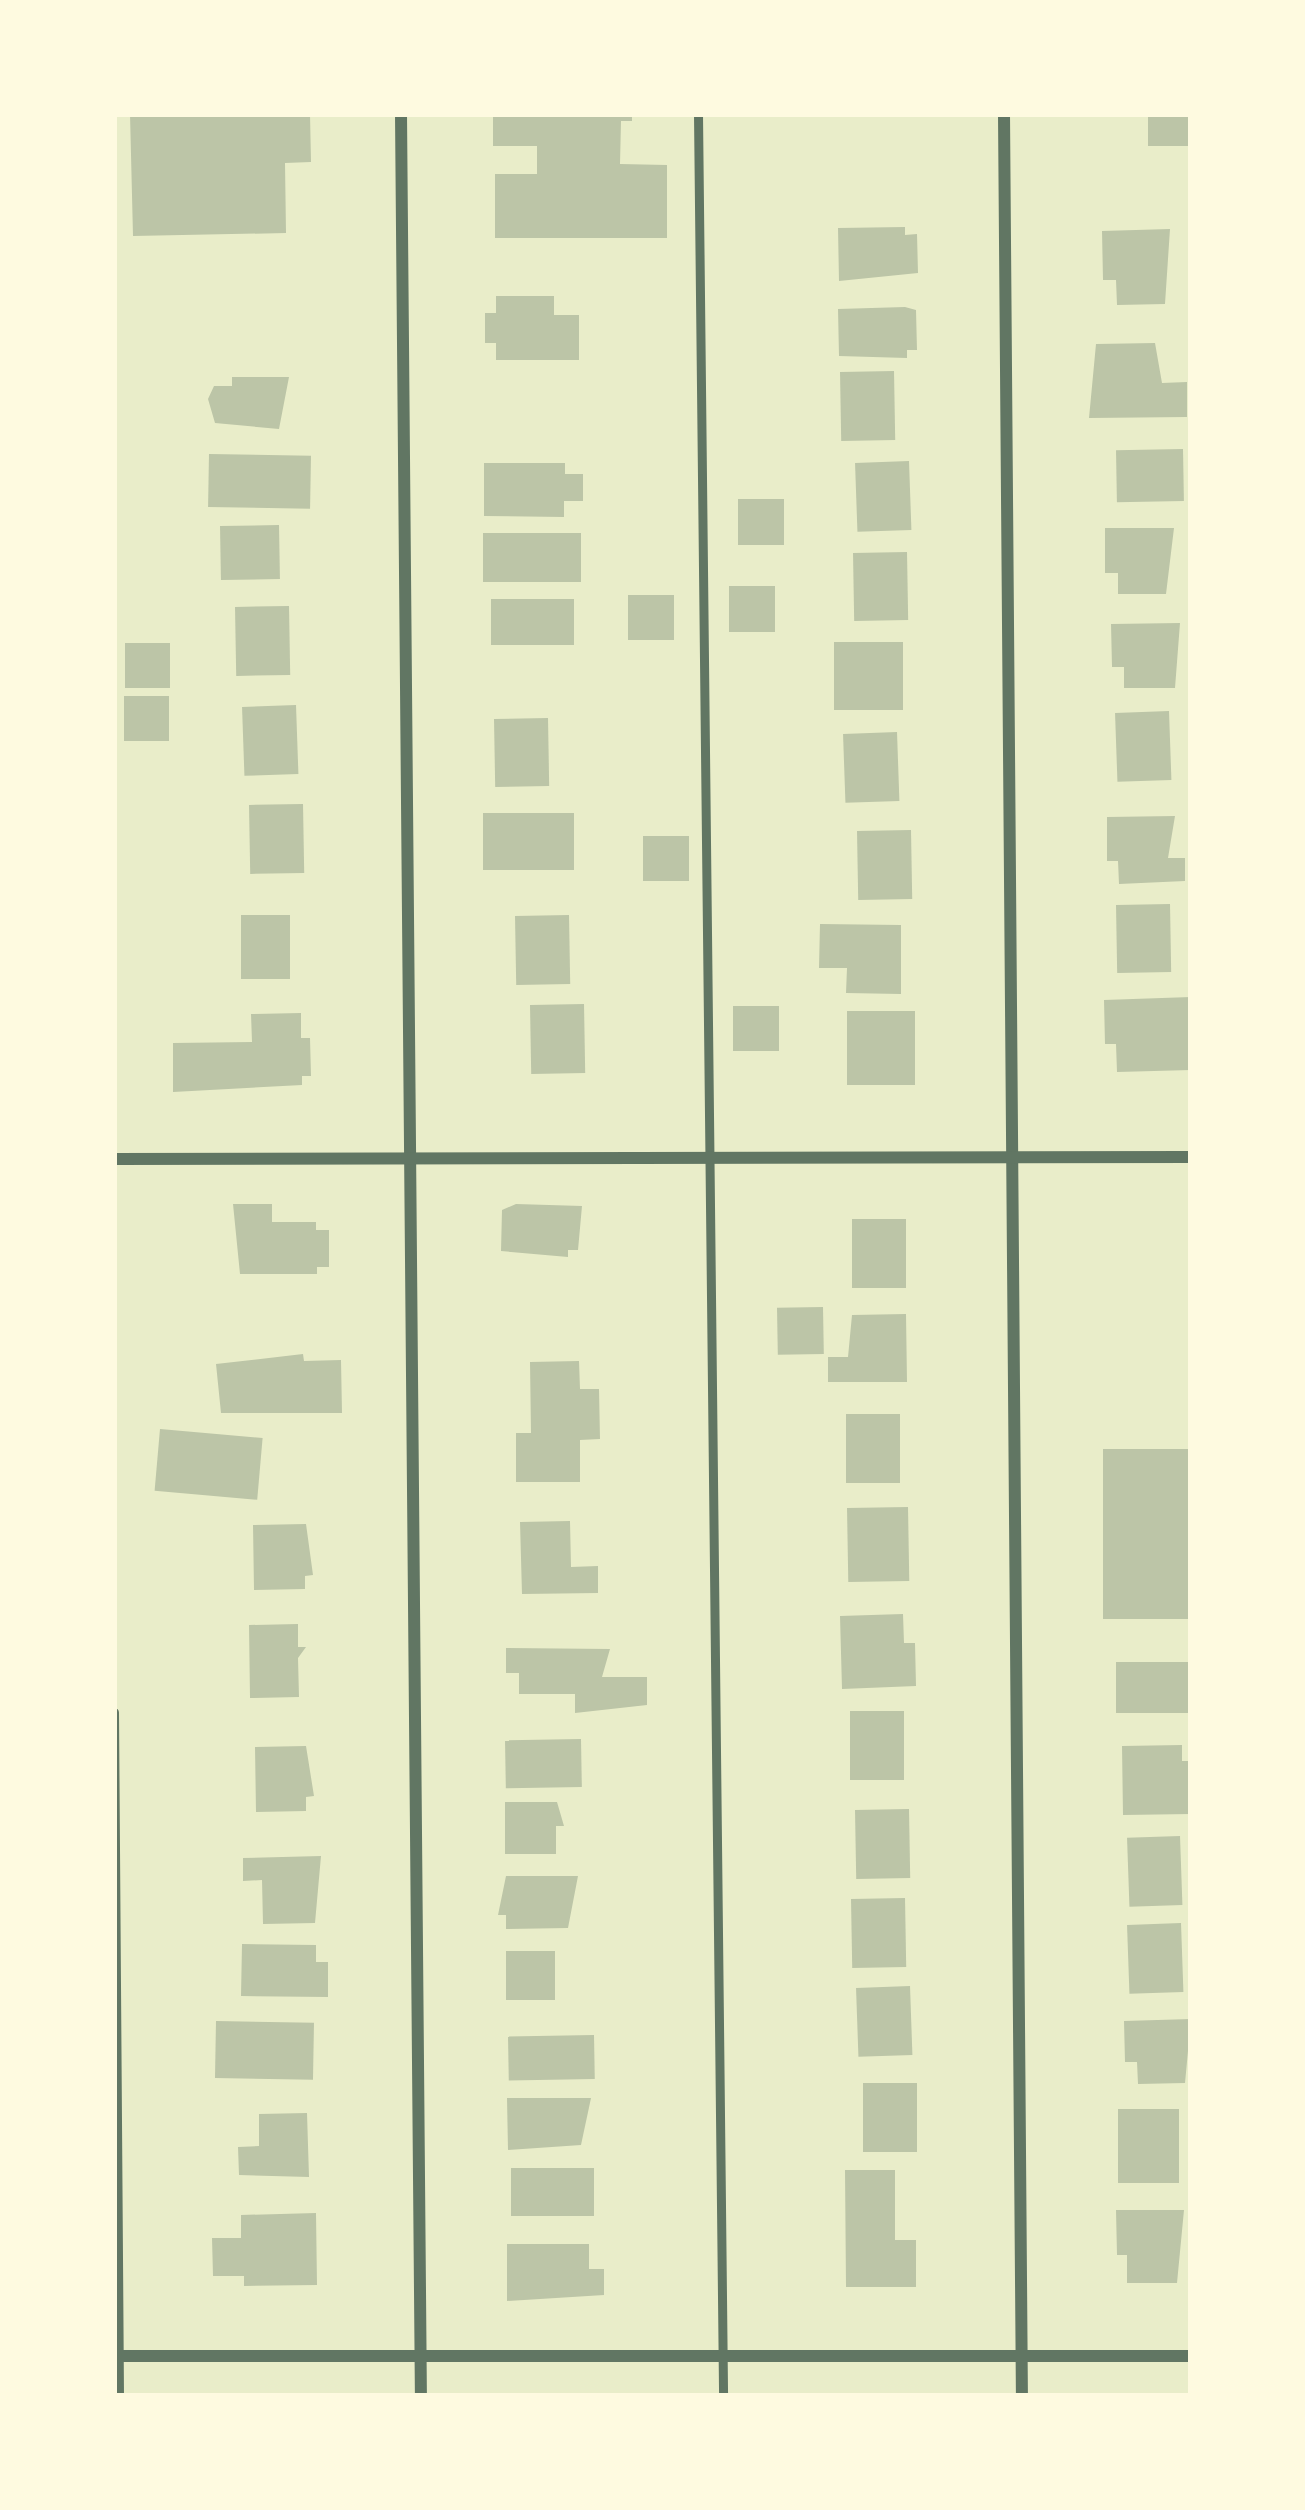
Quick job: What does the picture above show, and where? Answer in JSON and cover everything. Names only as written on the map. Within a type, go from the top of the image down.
[{"type":"street","points":[[401,114],[421,2396]]},
{"type":"street","points":[[1004,114],[1022,2396]]},
{"type":"street","points":[[114,1159],[1191,1156]]},
{"type":"street","points":[[117,2356],[1191,2356]]},
{"type":"lane","points":[[698,114],[723,2396]]},
{"type":"lane","points":[[114,1712],[118,2396]]},
{"type":"building","points":[[130,114],[310,114],[311,162],[285,163],[286,233],[133,236]]},
{"type":"building","points":[[493,114],[632,114],[632,121],[621,121],[620,164],[667,165],[667,238],[495,238],[495,174],[537,174],[537,146],[493,146]]},
{"type":"building","points":[[1148,114],[1191,114],[1191,146],[1148,146]]},
{"type":"building","points":[[905,227],[905,235],[917,234],[918,273],[839,281],[838,228]]},
{"type":"building","points":[[1170,229],[1165,304],[1117,305],[1116,280],[1103,280],[1102,231]]},
{"type":"building","points":[[496,296],[554,296],[554,315],[579,315],[579,360],[496,360],[496,343],[485,343],[485,313],[496,313]]},
{"type":"building","points":[[838,309],[916,310],[917,350],[907,350],[907,358],[839,356]]},
{"type":"building","points":[[1155,343],[1162,383],[1187,382],[1187,417],[1089,418],[1096,344]]},
{"type":"building","points":[[894,371],[895,440],[841,441],[840,372]]},
{"type":"building","points":[[232,377],[289,377],[279,429],[215,423],[208,399],[214,386],[232,386]]},
{"type":"building","points":[[1183,449],[1184,501],[1117,502],[1116,450]]},
{"type":"building","points":[[209,454],[311,456],[310,509],[208,507]]},
{"type":"building","points":[[909,461],[911,530],[857,532],[855,463]]},
{"type":"building","points":[[484,463],[565,463],[565,474],[583,474],[583,501],[564,501],[564,517],[484,516]]},
{"type":"building","points":[[738,499],[784,499],[784,545],[738,545]]},
{"type":"building","points":[[279,525],[280,579],[221,580],[220,526]]},
{"type":"building","points":[[1105,528],[1174,528],[1166,594],[1118,594],[1118,573],[1105,573]]},
{"type":"building","points":[[483,533],[581,533],[581,582],[483,582]]},
{"type":"building","points":[[907,552],[908,620],[854,621],[853,553]]},
{"type":"building","points":[[729,586],[775,586],[775,632],[729,632]]},
{"type":"building","points":[[628,595],[674,595],[674,640],[628,640]]},
{"type":"building","points":[[491,599],[574,599],[574,645],[491,645]]},
{"type":"building","points":[[289,606],[290,675],[236,676],[235,607]]},
{"type":"building","points":[[1180,623],[1175,688],[1124,688],[1124,667],[1112,667],[1111,624]]},
{"type":"building","points":[[834,642],[903,642],[903,710],[834,710]]},
{"type":"building","points":[[125,643],[170,643],[170,688],[125,688]]},
{"type":"building","points":[[124,696],[169,696],[169,741],[124,741]]},
{"type":"building","points":[[296,705],[298,774],[244,776],[242,707]]},
{"type":"building","points":[[1169,711],[1171,780],[1117,782],[1115,713]]},
{"type":"building","points":[[548,718],[549,786],[495,787],[494,719]]},
{"type":"building","points":[[897,732],[899,801],[845,803],[843,734]]},
{"type":"building","points":[[303,804],[304,873],[250,874],[249,805]]},
{"type":"building","points":[[483,813],[574,813],[574,870],[483,870]]},
{"type":"building","points":[[1175,816],[1168,858],[1185,858],[1185,881],[1119,884],[1118,861],[1107,861],[1107,817]]},
{"type":"building","points":[[911,830],[912,899],[858,900],[857,831]]},
{"type":"building","points":[[643,836],[689,836],[689,881],[643,881]]},
{"type":"building","points":[[1170,904],[1171,972],[1117,973],[1116,905]]},
{"type":"building","points":[[241,915],[290,915],[290,979],[241,979]]},
{"type":"building","points":[[569,915],[570,984],[516,985],[515,916]]},
{"type":"building","points":[[820,924],[901,925],[901,994],[846,993],[847,968],[819,968]]},
{"type":"building","points":[[1191,997],[1191,1070],[1117,1072],[1116,1044],[1105,1044],[1104,1000]]},
{"type":"building","points":[[584,1004],[585,1073],[531,1074],[530,1005]]},
{"type":"building","points":[[733,1006],[779,1006],[779,1051],[733,1051]]},
{"type":"building","points":[[847,1011],[915,1011],[915,1085],[847,1085]]},
{"type":"building","points":[[301,1013],[301,1038],[310,1038],[311,1076],[302,1076],[302,1085],[173,1092],[173,1043],[252,1042],[251,1014]]},
{"type":"building","points":[[233,1204],[272,1204],[272,1222],[316,1222],[316,1230],[329,1230],[329,1267],[317,1267],[317,1274],[240,1274]]},
{"type":"building","points":[[516,1204],[582,1206],[578,1250],[568,1250],[568,1257],[501,1251],[502,1210]]},
{"type":"building","points":[[852,1219],[906,1219],[906,1288],[852,1288]]},
{"type":"building","points":[[823,1307],[824,1354],[778,1355],[777,1308]]},
{"type":"building","points":[[906,1314],[907,1382],[828,1382],[828,1357],[848,1357],[852,1315]]},
{"type":"building","points":[[303,1354],[304,1361],[341,1360],[342,1413],[221,1413],[216,1364]]},
{"type":"building","points":[[579,1361],[580,1389],[599,1389],[600,1439],[580,1440],[580,1482],[516,1482],[516,1433],[531,1433],[530,1362]]},
{"type":"building","points":[[846,1414],[900,1414],[900,1483],[846,1483]]},
{"type":"building","points":[[160,1429],[263,1438],[257,1500],[155,1491]]},
{"type":"building","points":[[1103,1449],[1191,1449],[1191,1619],[1103,1619]]},
{"type":"building","points":[[908,1507],[909,1581],[848,1582],[847,1508]]},
{"type":"building","points":[[570,1521],[571,1567],[598,1566],[598,1593],[522,1594],[520,1522]]},
{"type":"building","points":[[306,1524],[313,1575],[305,1576],[305,1589],[254,1590],[253,1525]]},
{"type":"building","points":[[903,1614],[904,1643],[915,1643],[916,1686],[842,1689],[840,1616]]},
{"type":"building","points":[[298,1624],[298,1647],[306,1647],[298,1658],[299,1697],[250,1698],[249,1625]]},
{"type":"building","points":[[506,1648],[610,1649],[602,1677],[647,1677],[647,1705],[575,1713],[575,1694],[519,1694],[519,1673],[506,1673]]},
{"type":"building","points":[[1116,1662],[1191,1662],[1191,1713],[1116,1713]]},
{"type":"building","points":[[850,1711],[904,1711],[904,1780],[850,1780]]},
{"type":"building","points":[[581,1739],[582,1787],[506,1788],[505,1740]]},
{"type":"building","points":[[1182,1745],[1182,1761],[1191,1761],[1191,1814],[1123,1815],[1122,1746]]},
{"type":"building","points":[[306,1746],[314,1796],[306,1797],[306,1811],[256,1812],[255,1747]]},
{"type":"building","points":[[505,1802],[557,1802],[564,1826],[556,1826],[556,1854],[505,1854]]},
{"type":"building","points":[[909,1809],[910,1878],[856,1879],[855,1810]]},
{"type":"building","points":[[1180,1836],[1182,1905],[1129,1907],[1127,1838]]},
{"type":"building","points":[[321,1856],[315,1923],[263,1924],[262,1880],[243,1881],[243,1858]]},
{"type":"building","points":[[506,1876],[578,1876],[568,1928],[506,1929],[506,1915],[498,1915]]},
{"type":"building","points":[[905,1898],[906,1967],[852,1968],[851,1899]]},
{"type":"building","points":[[1181,1923],[1183,1992],[1129,1994],[1127,1925]]},
{"type":"building","points":[[242,1944],[316,1945],[316,1962],[328,1962],[328,1997],[241,1996]]},
{"type":"building","points":[[506,1951],[555,1951],[555,2000],[506,2000]]},
{"type":"building","points":[[910,1986],[912,2055],[858,2057],[856,1988]]},
{"type":"building","points":[[1191,2019],[1185,2083],[1138,2084],[1137,2062],[1125,2062],[1124,2021]]},
{"type":"building","points":[[216,2021],[314,2023],[313,2080],[215,2078]]},
{"type":"building","points":[[594,2035],[595,2079],[509,2080],[508,2037]]},
{"type":"building","points":[[863,2083],[917,2083],[917,2152],[863,2152]]},
{"type":"building","points":[[507,2098],[591,2098],[581,2145],[508,2150]]},
{"type":"building","points":[[1118,2109],[1179,2109],[1179,2183],[1118,2183]]},
{"type":"building","points":[[307,2113],[309,2177],[239,2175],[238,2147],[259,2146],[259,2114]]},
{"type":"building","points":[[511,2168],[594,2168],[594,2216],[511,2216]]},
{"type":"building","points":[[845,2170],[895,2170],[895,2240],[916,2240],[916,2287],[846,2287]]},
{"type":"building","points":[[1116,2210],[1184,2210],[1177,2283],[1127,2283],[1127,2255],[1117,2255]]},
{"type":"building","points":[[316,2213],[317,2285],[244,2286],[244,2276],[213,2276],[212,2238],[241,2238],[241,2215]]},
{"type":"building","points":[[507,2244],[589,2244],[589,2269],[604,2269],[604,2295],[507,2301]]}]
